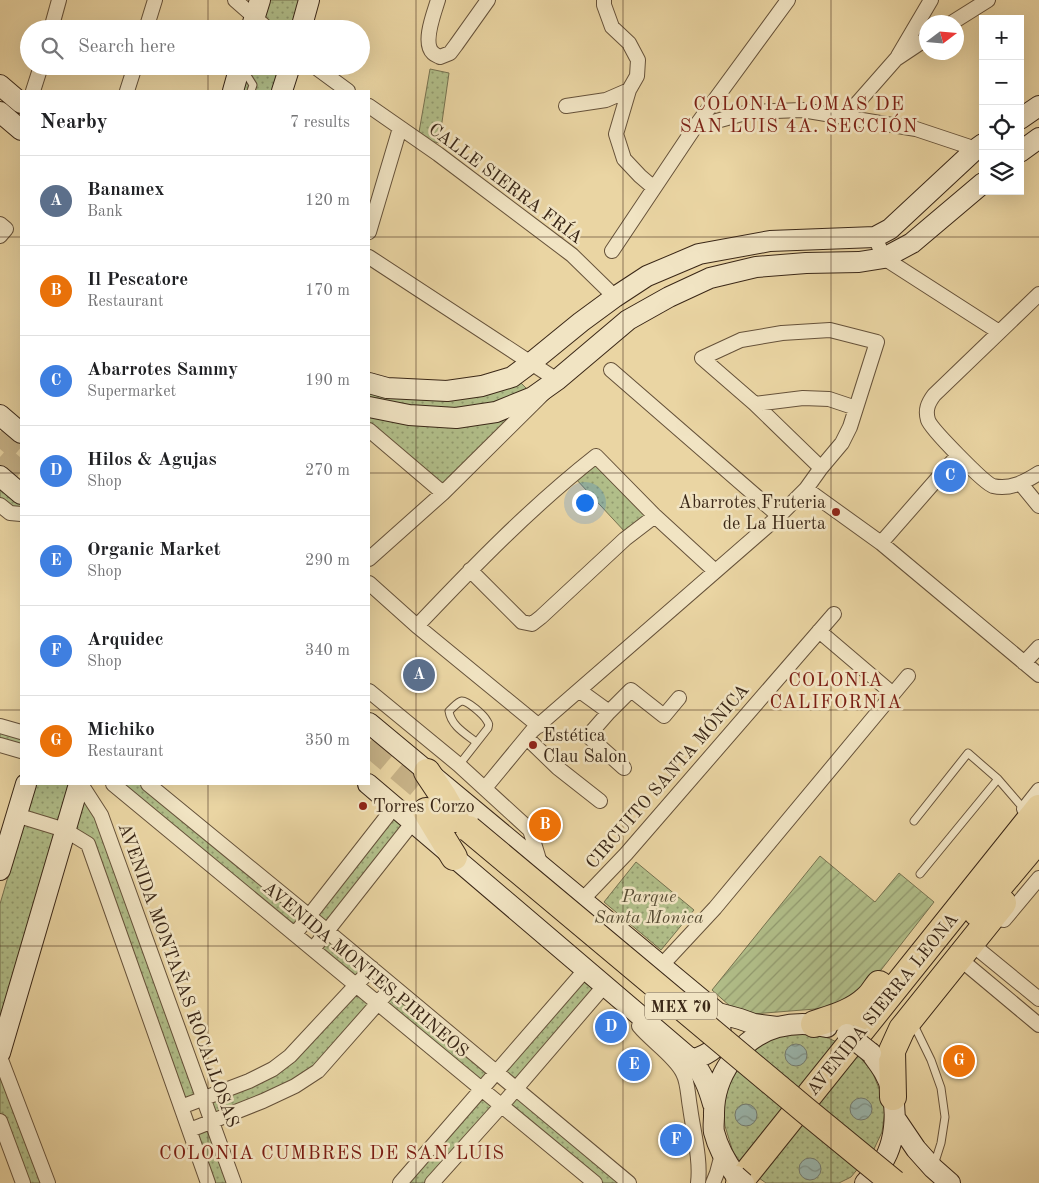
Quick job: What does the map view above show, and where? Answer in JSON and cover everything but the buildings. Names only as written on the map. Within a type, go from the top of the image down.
[{"type":"highway","points":[[427,772],[443,796],[460,836]]},
{"type":"highway","name":"MEX 70","points":[[425,811],[460,836],[894,1183]]},
{"type":"highway","name":"AVENIDA SIERRA LEONA","points":[[743,1181],[999,858],[1032,820]]},
{"type":"highway","name":"AVENIDA SIERRA LEONA","points":[[743,1181],[1032,820]]},
{"type":"highway","name":"MEX 70","points":[[460,836],[870,1183]]},
{"type":"highway","points":[[814,1024],[856,1008],[868,998],[970,872],[999,858]]},
{"type":"highway","points":[[894,1108],[892,1051],[902,1029],[1039,859]]},
{"type":"main road","points":[[303,20],[308,1]]},
{"type":"main road","points":[[233,90],[238,75]]},
{"type":"main road","points":[[282,90],[287,75]]},
{"type":"main road","points":[[0,85],[20,102]]},
{"type":"main road","points":[[1024,115],[1039,106]]},
{"type":"main road","points":[[0,112],[20,127]]},
{"type":"main road","points":[[1023,150],[1039,138]]},
{"type":"main road","points":[[370,382],[387,388],[447,391],[482,386],[512,377],[580,322],[615,297],[647,276],[699,254],[770,241],[875,237],[890,229],[980,150]]},
{"type":"main road","points":[[370,407],[409,415],[456,418],[496,412],[534,397],[628,320],[668,297],[710,278],[756,267],[806,263],[859,262],[884,258],[912,243],[979,186]]},
{"type":"main road","points":[[0,415],[20,432]]},
{"type":"main road","points":[[0,476],[20,493]]},
{"type":"main road","points":[[370,724],[718,1013],[754,1024],[778,1027]]},
{"type":"main road","points":[[0,870],[26,785]]},
{"type":"main road","points":[[0,1055],[80,785]]},
{"type":"main road","points":[[369,785],[395,806],[425,811]]},
{"type":"main road","points":[[460,836],[586,969],[692,1060],[710,1090],[713,1104],[714,1130],[722,1154],[743,1181]]},
{"type":"main road","points":[[692,1060],[705,1055],[718,1044],[721,1033],[718,1013]]},
{"type":"main road","points":[[713,1104],[718,1084],[728,1065],[741,1048],[758,1036],[778,1027],[797,1024],[814,1024],[831,1028],[847,1034],[871,1053],[885,1073],[894,1108],[916,1149],[950,1183]]},
{"type":"main road","points":[[865,1183],[879,1168],[891,1144],[894,1108]]},
{"type":"street","points":[[53,20],[59,0]]},
{"type":"street","points":[[149,20],[155,0]]},
{"type":"street","points":[[235,0],[258,19]]},
{"type":"street","points":[[438,0],[428,39],[433,53],[440,57],[450,53],[488,0]]},
{"type":"street","points":[[604,0],[612,27],[629,43],[638,60],[637,76],[629,90],[616,134],[624,159],[654,188]]},
{"type":"street","points":[[612,251],[695,127],[788,0]]},
{"type":"street","points":[[845,117],[896,58],[930,0]]},
{"type":"street","points":[[964,15],[988,0]]},
{"type":"street","points":[[896,58],[919,43]]},
{"type":"street","points":[[34,90],[38,75]]},
{"type":"street","points":[[127,90],[132,75]]},
{"type":"street","points":[[326,75],[347,90]]},
{"type":"street","points":[[566,106],[606,100],[629,90]]},
{"type":"street","name":"CALLE SIERRA FRÍA","points":[[370,107],[438,154],[572,255],[615,297]]},
{"type":"street","points":[[695,127],[749,112],[802,110],[916,129],[979,148]]},
{"type":"street","points":[[370,229],[400,128]]},
{"type":"street","points":[[0,224],[6,229],[0,236]]},
{"type":"street","points":[[875,237],[884,258],[1000,332]]},
{"type":"street","points":[[370,258],[557,380],[443,493],[370,558]]},
{"type":"street","points":[[1039,294],[934,395],[928,403],[927,411],[929,422],[936,432],[990,485],[1002,487],[1021,484],[1039,473]]},
{"type":"street","points":[[485,788],[539,726],[780,516],[806,489],[842,443],[850,427],[877,342],[830,330],[782,333],[741,340],[702,358],[755,404],[821,468]]},
{"type":"street","points":[[611,370],[780,516]]},
{"type":"street","points":[[755,404],[803,398],[829,399],[856,408]]},
{"type":"street","points":[[370,431],[443,493]]},
{"type":"street","points":[[881,543],[958,455]]},
{"type":"street","points":[[417,626],[470,570],[565,480],[596,456],[655,516],[715,571]]},
{"type":"street","points":[[1021,484],[1039,506]]},
{"type":"street","points":[[806,489],[881,543],[1039,675]]},
{"type":"street","points":[[0,505],[10,513],[20,514]]},
{"type":"street","points":[[470,570],[522,622],[532,624],[625,539],[655,516]]},
{"type":"street","points":[[370,584],[417,626],[539,726]]},
{"type":"street","name":"CIRCUITO SANTA MÓNICA","points":[[582,900],[626,854],[834,614]]},
{"type":"street","points":[[819,631],[893,694]]},
{"type":"street","points":[[1024,663],[1039,647]]},
{"type":"street","points":[[661,966],[715,908],[908,676]]},
{"type":"street","points":[[624,768],[588,736],[631,690],[664,716],[678,698]]},
{"type":"street","points":[[580,691],[609,712]]},
{"type":"street","points":[[370,693],[485,788],[530,830],[542,866]]},
{"type":"street","points":[[0,726],[20,732]]},
{"type":"street","points":[[527,738],[558,768],[600,801]]},
{"type":"street","points":[[0,745],[20,751]]},
{"type":"street","name":"AVENIDA MONTAÑAS ROCALLOSAS","points":[[81,785],[101,815],[234,1183]]},
{"type":"street","name":"AVENIDA MONTES PIRINEOS","points":[[114,785],[595,1183]]},
{"type":"street","name":"AVENIDA MONTES PIRINEOS","points":[[149,785],[372,968],[628,1183]]},
{"type":"street","name":"AVENIDA SIERRA LEONA","points":[[1032,820],[1039,790]]},
{"type":"street","points":[[295,934],[395,806]]},
{"type":"street","points":[[312,949],[425,811]]},
{"type":"street","points":[[16,816],[65,830],[88,844],[208,1183]]},
{"type":"street","name":"AVENIDA SIERRA LEONA","points":[[938,984],[966,964],[1039,878]]},
{"type":"street","points":[[979,950],[1039,999]]},
{"type":"street","points":[[966,964],[1039,1025]]},
{"type":"street","points":[[181,1107],[248,1081],[273,1069],[290,1056],[372,968]]},
{"type":"street","points":[[400,1183],[586,969]]},
{"type":"street","points":[[190,1130],[295,1086],[318,1071],[393,986]]},
{"type":"street","points":[[432,1183],[516,1089],[611,991],[642,1030],[673,1059],[684,1073],[697,1152],[698,1183]]},
{"type":"street","points":[[0,1055],[48,1183]]},
{"type":"street","points":[[0,1121],[24,1183]]},
{"type":"street","points":[[713,1183],[722,1154]]},
{"type":"lane","points":[[246,75],[252,85],[251,90]]},
{"type":"lane","points":[[458,765],[488,728],[489,723],[468,702],[459,702],[449,712],[450,718],[455,725],[476,742]]},
{"type":"lane","points":[[914,821],[968,753],[998,780],[1032,820]]},
{"type":"lane","points":[[920,874],[998,780]]},
{"type":"lane","points":[[911,1018],[931,1060],[941,1088],[945,1117],[941,1143],[933,1168]]},
{"type":"green space","points":[[268,0],[303,0],[297,20],[262,20]]},
{"type":"green space","points":[[430,69],[449,73],[439,143],[418,138]]},
{"type":"green space","points":[[245,75],[281,75],[276,90],[241,90]]},
{"type":"green space","points":[[518,380],[536,398],[442,489],[370,426],[370,387]]},
{"type":"green space","points":[[597,461],[647,514],[626,533],[575,478]]},
{"type":"green space","points":[[0,487],[20,504],[20,509],[12,508],[0,497]]},
{"type":"green space","points":[[0,726],[20,732],[20,751],[0,745]]},
{"type":"green space","points":[[35,785],[75,785],[0,1039],[0,904]]},
{"type":"green space","points":[[79,785],[101,815],[204,1098],[273,1069],[356,985],[313,949],[327,931],[372,968],[357,985],[378,1003],[318,1071],[213,1121],[234,1183],[208,1183],[190,1130],[212,1121],[204,1099],[181,1107],[88,844],[65,830]]},
{"type":"green space","points":[[114,785],[149,785],[309,916],[295,934]]},
{"type":"green space","points":[[395,806],[413,822],[327,931],[309,916]]},
{"type":"green space","points":[[820,856],[875,902],[899,873],[934,902],[853,1006],[740,1015],[712,990]]},
{"type":"green space","name":"Parque Santa Monica","points":[[636,862],[694,910],[661,950],[604,902]]},
{"type":"green space","points":[[586,969],[605,985],[516,1089],[628,1183],[595,1183],[502,1106],[432,1183],[400,1183],[482,1089],[378,1003],[393,986],[497,1072]],"holes":[[[497,1073],[516,1089],[501,1105],[483,1089]]]},
{"type":"green space","points":[[792,1033],[809,1033],[826,1037],[854,1051],[872,1071],[882,1096],[885,1111],[882,1132],[874,1149],[851,1177],[839,1183],[766,1183],[745,1168],[733,1152],[725,1126],[723,1105],[730,1083],[742,1062],[754,1050],[769,1040]]},
{"type":"green space","points":[[0,1057],[48,1183],[23,1183],[0,1121]]},
{"type":"water","points":[[796,1044],[804,1047],[807,1055],[804,1063],[796,1066],[788,1063],[785,1055],[788,1047]]},
{"type":"water","points":[[861,1098],[869,1101],[872,1109],[869,1117],[861,1120],[853,1117],[850,1109],[853,1101]]},
{"type":"water","points":[[746,1104],[754,1107],[757,1115],[754,1123],[746,1126],[738,1123],[735,1115],[738,1107]]},
{"type":"water","points":[[810,1158],[818,1161],[821,1169],[818,1177],[810,1180],[802,1177],[799,1169],[802,1161]]},
{"type":"tunnel","points":[[0,432],[20,449]]},
{"type":"tunnel","points":[[0,457],[20,474]]},
{"type":"tunnel","points":[[370,744],[435,799]]},
{"type":"place","name":"Abarrotes Sammy","points":[[950,476]]},
{"type":"place","name":"Abarrotes Fruteria de La Huerta","points":[[836,512]]},
{"type":"place","name":"Banamex","points":[[419,675]]},
{"type":"place","name":"Estética Clau Salon","points":[[533,745]]},
{"type":"place","name":"Torres Corzo","points":[[363,806]]},
{"type":"place","name":"Il Pescatore","points":[[545,825]]},
{"type":"place","name":"Hilos & Agujas","points":[[611,1027]]},
{"type":"place","name":"Michiko","points":[[959,1061]]},
{"type":"place","name":"Organic Market","points":[[634,1065]]},
{"type":"place","name":"Arquidec","points":[[676,1140]]},
{"type":"district","name":"COLONIA LOMAS DE SAN LUIS 4A. SECCIÓN","points":[[799,114]]},
{"type":"district","name":"COLONIA CALIFORNIA","points":[[836,690]]},
{"type":"district","name":"COLONIA CUMBRES DE SAN LUIS","points":[[332,1152]]}]
